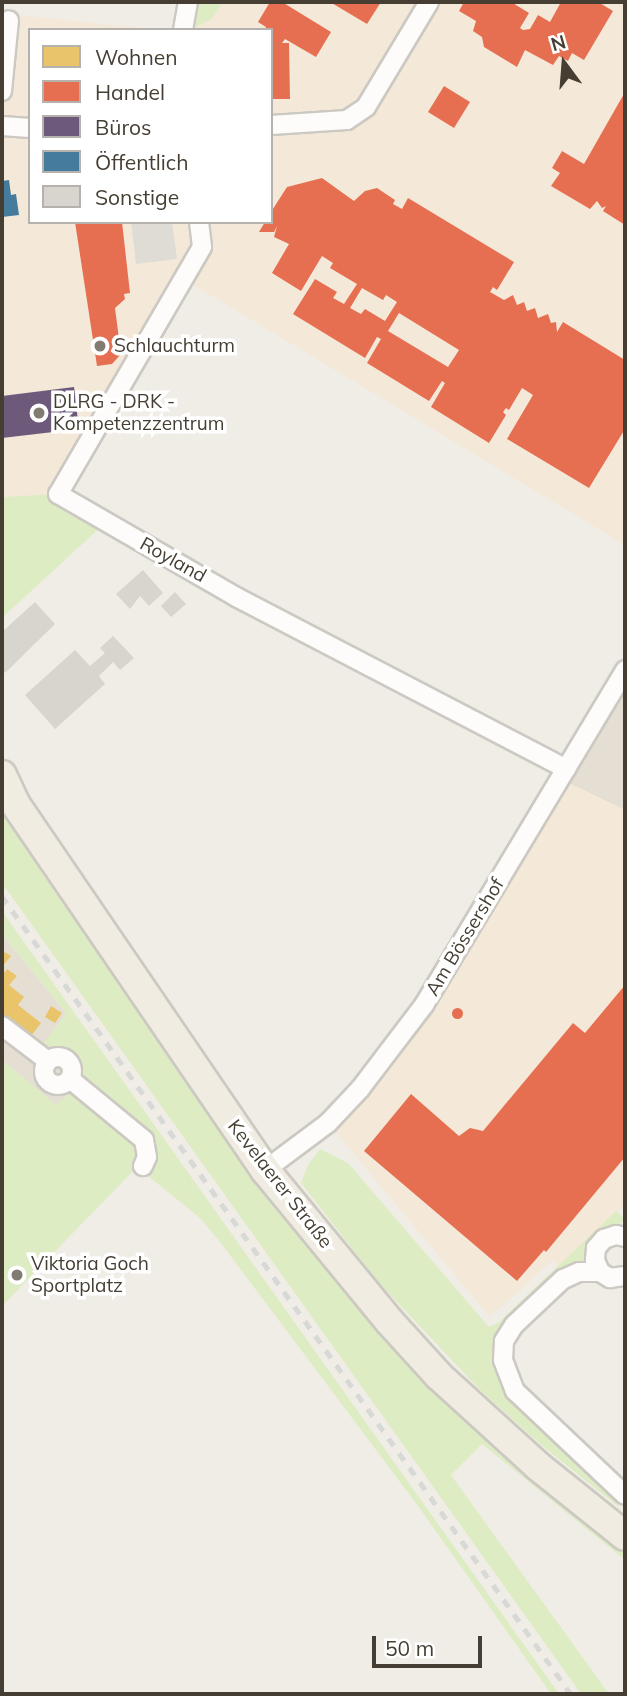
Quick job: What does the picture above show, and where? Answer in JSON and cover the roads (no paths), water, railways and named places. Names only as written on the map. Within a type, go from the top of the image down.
[{"type":"main road","name":"Kevelaerer Straße","points":[[2,775],[16,805],[265,1170],[388,1321],[439,1376],[538,1467],[625,1536]]},
{"type":"street","points":[[183,28],[188,2]]},
{"type":"street","points":[[273,125],[347,120],[366,107],[429,2]]},
{"type":"street","points":[[2,91],[9,20]]},
{"type":"street","points":[[2,126],[28,128]]},
{"type":"street","name":"Royland","points":[[199,224],[202,247],[58,494],[238,598],[566,769]]},
{"type":"street","name":"Am Bössershof","points":[[265,1170],[328,1123],[360,1089],[424,1005],[625,670]]},
{"type":"street","points":[[2,1026],[48,1061],[44,1070],[51,1083],[61,1084],[70,1079],[144,1140],[147,1157],[143,1166]]},
{"type":"street","points":[[625,1237],[616,1235],[604,1239],[596,1248],[595,1260],[600,1272],[610,1278],[625,1276]]},
{"type":"street","points":[[600,1272],[570,1275],[553,1288],[508,1333],[503,1360],[515,1391],[625,1495]]},
{"type":"railway","points":[[2,896],[571,1694]]},
{"type":"place","name":"Schlauchturm","points":[[100,346]]},
{"type":"place","name":"DLRG - DRK - Kompetenzzentrum","points":[[39,413]]},
{"type":"place","name":"Viktoria Goch Sportplatz","points":[[17,1275]]}]
